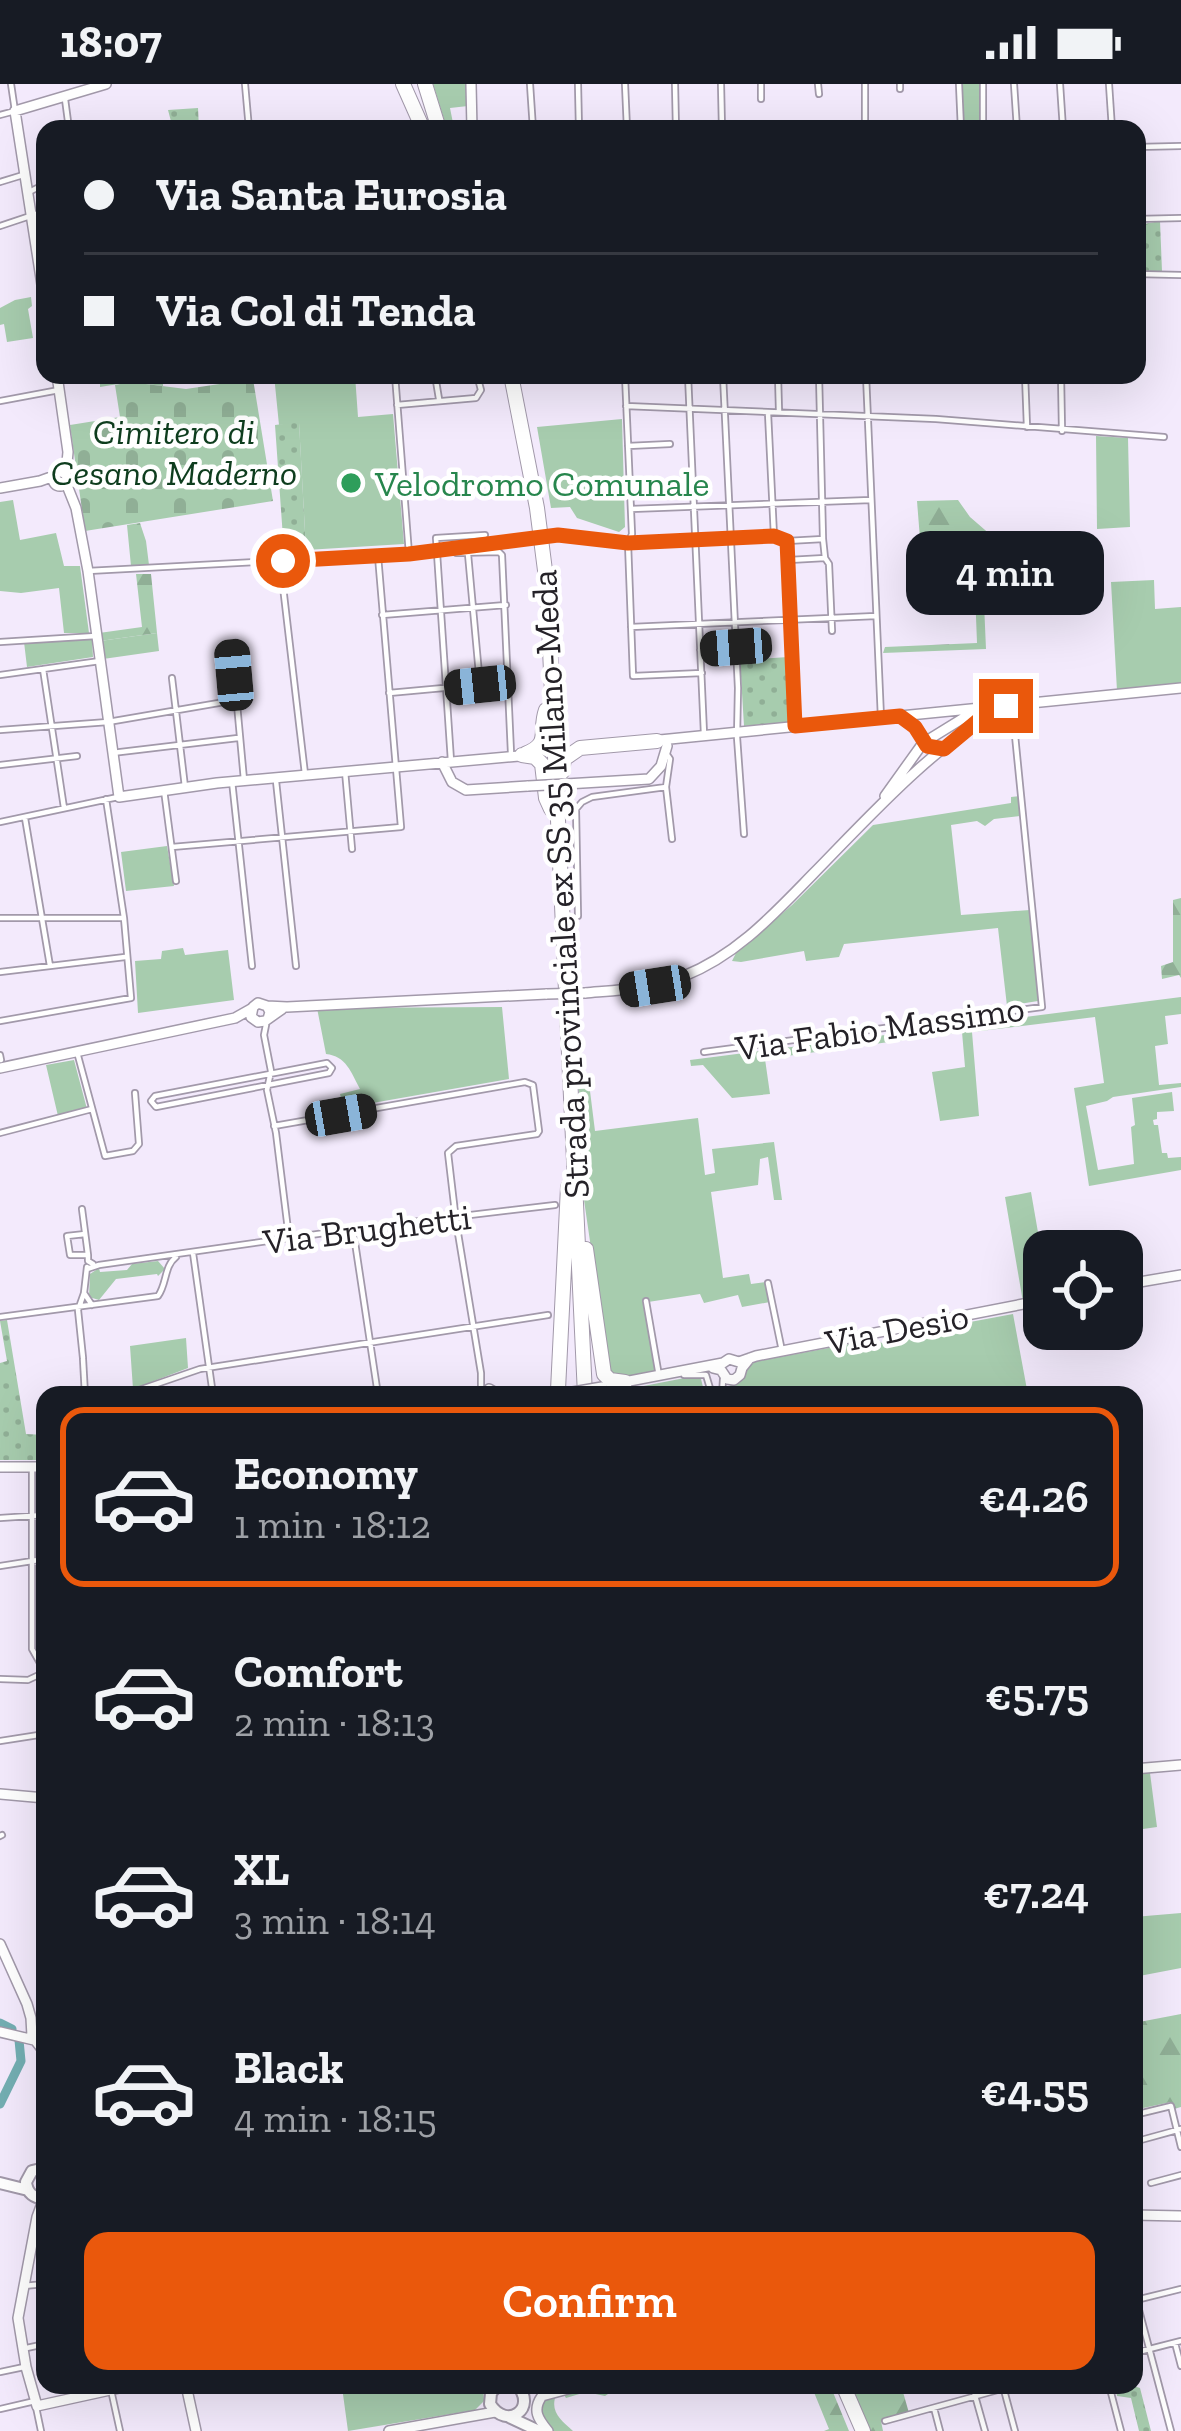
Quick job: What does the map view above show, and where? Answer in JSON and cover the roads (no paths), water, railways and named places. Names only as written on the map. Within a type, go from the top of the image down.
[{"type":"highway","points":[[403,84],[425,120]]},
{"type":"highway","points":[[421,84],[429,120]]},
{"type":"highway","name":"Strada provinciale ex SS 35 Milano-Meda","points":[[510,384],[522,420],[547,586],[581,1386]]},
{"type":"highway","points":[[518,756],[541,746],[550,703],[557,703],[560,734],[567,743],[580,748],[634,742],[661,746]]},
{"type":"highway","points":[[518,756],[535,757],[542,764],[546,799],[555,805],[562,794],[564,759],[580,748]]},
{"type":"highway","name":"Strada provinciale ex SS 35 Milano-Meda","points":[[555,805],[568,1187],[580,1386]]},
{"type":"highway","points":[[575,1171],[604,1374],[625,1382]]},
{"type":"highway","points":[[558,1386],[568,1187]]},
{"type":"highway","points":[[618,1386],[625,1382]]},
{"type":"highway","points":[[843,2394],[858,2431]]},
{"type":"main road","points":[[2,2184],[36,2170]]},
{"type":"main road","points":[[36,2170],[26,2182],[36,2193]]},
{"type":"main road","points":[[2,2184],[36,2194]]},
{"type":"main road","points":[[492,2394],[495,2412],[539,2431]]},
{"type":"main road","points":[[522,2394],[539,2431]]},
{"type":"main road","points":[[508,2417],[519,2413],[525,2401]]},
{"type":"street","points":[[10,84],[36,236]]},
{"type":"street","points":[[0,116],[106,84]]},
{"type":"street","points":[[245,84],[248,120]]},
{"type":"street","points":[[470,84],[472,120]]},
{"type":"street","points":[[530,84],[532,120]]},
{"type":"street","points":[[578,84],[578,120]]},
{"type":"street","points":[[626,84],[627,120]]},
{"type":"street","points":[[674,84],[676,120]]},
{"type":"street","points":[[721,84],[722,120]]},
{"type":"street","points":[[761,84],[761,99]]},
{"type":"street","points":[[818,84],[819,94]]},
{"type":"street","points":[[865,84],[866,120]]},
{"type":"street","points":[[959,84],[961,120]]},
{"type":"street","points":[[983,84],[983,120]]},
{"type":"street","points":[[1014,84],[1016,120]]},
{"type":"street","points":[[1060,84],[1062,120]]},
{"type":"street","points":[[1109,84],[1111,120]]},
{"type":"street","points":[[65,97],[68,120]]},
{"type":"street","points":[[1146,147],[1181,146]]},
{"type":"street","points":[[0,181],[23,175]]},
{"type":"street","points":[[27,193],[36,188]]},
{"type":"street","points":[[0,226],[36,214]]},
{"type":"street","points":[[1146,219],[1181,218]]},
{"type":"street","points":[[1146,274],[1181,275]]},
{"type":"street","points":[[58,384],[65,442],[60,479],[72,497],[88,571],[119,797]]},
{"type":"street","points":[[395,384],[409,554]]},
{"type":"street","points":[[436,384],[439,400]]},
{"type":"street","points":[[397,405],[476,398],[480,384]]},
{"type":"street","points":[[625,384],[633,676],[702,673]]},
{"type":"street","points":[[688,384],[704,734]]},
{"type":"street","points":[[723,384],[744,835]]},
{"type":"street","points":[[778,384],[779,413]]},
{"type":"street","points":[[819,384],[823,539],[832,631]]},
{"type":"street","points":[[866,384],[881,718]]},
{"type":"street","points":[[1025,384],[1027,427]]},
{"type":"street","points":[[1061,384],[1063,431]]},
{"type":"street","points":[[0,401],[59,390]]},
{"type":"street","points":[[626,406],[867,416],[1164,437]]},
{"type":"street","points":[[768,412],[774,536]]},
{"type":"street","points":[[628,446],[670,444]]},
{"type":"street","points":[[0,488],[60,479]]},
{"type":"street","points":[[629,509],[871,500]]},
{"type":"street","points":[[485,535],[436,538],[447,762],[456,786],[466,790],[644,781],[656,774],[661,746],[678,737],[1181,688]]},
{"type":"street","points":[[88,571],[436,552],[558,535],[628,543],[774,536],[787,541],[823,539]]},
{"type":"street","points":[[787,541],[795,726]]},
{"type":"street","points":[[0,822],[185,787],[518,756],[501,553],[468,554],[451,549]]},
{"type":"street","points":[[468,554],[480,685]]},
{"type":"street","points":[[172,848],[401,827],[378,556]]},
{"type":"street","points":[[788,560],[825,558]]},
{"type":"street","points":[[280,561],[305,774]]},
{"type":"street","points":[[382,615],[506,605]]},
{"type":"street","points":[[631,627],[876,616]]},
{"type":"street","points":[[0,642],[96,636]]},
{"type":"street","points":[[700,650],[736,647]]},
{"type":"street","points":[[232,650],[240,737],[239,842],[252,966]]},
{"type":"street","points":[[0,675],[100,661]]},
{"type":"street","points":[[43,668],[64,808]]},
{"type":"street","points":[[172,678],[185,787]]},
{"type":"street","points":[[388,693],[509,682]]},
{"type":"street","points":[[0,730],[107,722],[236,700]]},
{"type":"street","points":[[259,1018],[270,1012],[267,1006],[655,986],[715,962],[766,922],[875,811],[949,745],[980,719],[1009,706]]},
{"type":"street","name":"Via Fabio Massimo","points":[[704,1052],[1042,1007],[1009,706]]},
{"type":"street","points":[[875,811],[923,743],[981,710]]},
{"type":"street","points":[[932,714],[947,719],[955,730],[949,745]]},
{"type":"street","points":[[900,716],[933,749],[949,745]]},
{"type":"street","points":[[112,753],[240,737]]},
{"type":"street","points":[[661,746],[670,759],[666,787],[672,839]]},
{"type":"street","points":[[0,764],[77,756]]},
{"type":"street","points":[[345,771],[352,849]]},
{"type":"street","points":[[275,777],[296,966]]},
{"type":"street","points":[[578,916],[576,809],[592,797],[666,787]]},
{"type":"street","points":[[164,790],[176,881]]},
{"type":"street","points":[[0,1022],[131,998],[106,799]]},
{"type":"street","points":[[25,818],[50,966]]},
{"type":"street","points":[[0,919],[124,918]]},
{"type":"street","points":[[0,972],[128,957]]},
{"type":"street","points":[[0,1061],[77,1052],[235,1018],[259,1018],[287,1007]]},
{"type":"street","points":[[259,1018],[271,1074],[267,1085],[290,1238]]},
{"type":"street","points":[[77,1052],[107,1156],[133,1151],[139,1144],[135,1093]]},
{"type":"street","points":[[327,1063],[332,1068],[329,1073],[156,1107],[151,1101],[154,1096],[271,1074],[327,1063]]},
{"type":"street","points":[[274,1126],[525,1082],[533,1085],[539,1131],[533,1136],[449,1150],[472,1328],[487,1386]]},
{"type":"street","points":[[0,1133],[92,1109]]},
{"type":"street","name":"Via Brughetti","points":[[85,1234],[67,1236],[70,1255],[99,1265],[555,1205]]},
{"type":"street","points":[[82,1209],[88,1262],[78,1308],[84,1386]]},
{"type":"street","points":[[352,1229],[376,1386]]},
{"type":"street","points":[[193,1253],[211,1386]]},
{"type":"street","points":[[0,1317],[158,1296],[169,1264],[178,1255]]},
{"type":"street","points":[[161,1258],[169,1264]]},
{"type":"street","points":[[1143,1281],[1181,1275]]},
{"type":"street","points":[[768,1283],[782,1351]]},
{"type":"street","points":[[84,1293],[92,1305]]},
{"type":"street","points":[[646,1301],[660,1376]]},
{"type":"street","name":"Via Desio","points":[[723,1378],[729,1359],[744,1363],[782,1351],[1023,1304]]},
{"type":"street","points":[[157,1386],[208,1368],[548,1315]]},
{"type":"street","points":[[625,1382],[707,1366],[723,1378],[740,1376],[744,1363]]},
{"type":"street","points":[[660,1376],[702,1373],[710,1386]]},
{"type":"street","points":[[0,1467],[36,1467]]},
{"type":"street","points":[[36,1491],[32,1649],[36,1655]]},
{"type":"street","points":[[0,1518],[33,1515]]},
{"type":"street","points":[[0,1566],[36,1560]]},
{"type":"street","points":[[0,1679],[36,1676]]},
{"type":"street","points":[[0,1741],[36,1735]]},
{"type":"street","points":[[1143,1768],[1181,1765]]},
{"type":"street","points":[[0,1794],[36,1797]]},
{"type":"street","points":[[0,1944],[4,1965],[26,2004],[29,2035]]},
{"type":"street","points":[[1143,2113],[1171,2106],[1181,2147]]},
{"type":"street","points":[[1143,2140],[1179,2130]]},
{"type":"street","points":[[1151,2182],[1181,2175]]},
{"type":"street","points":[[1143,2216],[1181,2216]]},
{"type":"street","points":[[36,2222],[17,2323],[41,2431]]},
{"type":"street","points":[[23,2286],[36,2285]]},
{"type":"street","points":[[1143,2298],[1181,2290]]},
{"type":"street","points":[[1143,2326],[1171,2431]]},
{"type":"street","points":[[1143,2351],[1178,2342],[1181,2366]]},
{"type":"street","points":[[22,2349],[36,2346]]},
{"type":"street","points":[[0,2372],[26,2366]]},
{"type":"street","points":[[0,2409],[88,2394]]},
{"type":"street","points":[[112,2394],[120,2431]]},
{"type":"street","points":[[188,2394],[196,2431]]},
{"type":"street","points":[[464,2418],[476,2413],[490,2394]]},
{"type":"street","points":[[525,2401],[532,2394]]},
{"type":"street","points":[[544,2394],[537,2416],[548,2431]]},
{"type":"street","points":[[885,2421],[983,2394]]},
{"type":"street","points":[[1004,2394],[1015,2431]]},
{"type":"street","points":[[1111,2394],[1121,2431]]},
{"type":"street","points":[[975,2396],[986,2431]]},
{"type":"street","points":[[934,2408],[940,2431]]},
{"type":"street","points":[[389,2431],[433,2427],[495,2412]]},
{"type":"waterway","points":[[0,2023],[12,2029]]},
{"type":"waterway","points":[[0,2104],[21,2061],[19,2040]]},
{"type":"place","name":"Velodromo Comunale","points":[[351,483]]},
{"type":"park label","name":"Cimitero di Cesano Maderno","points":[[174,452]]}]
